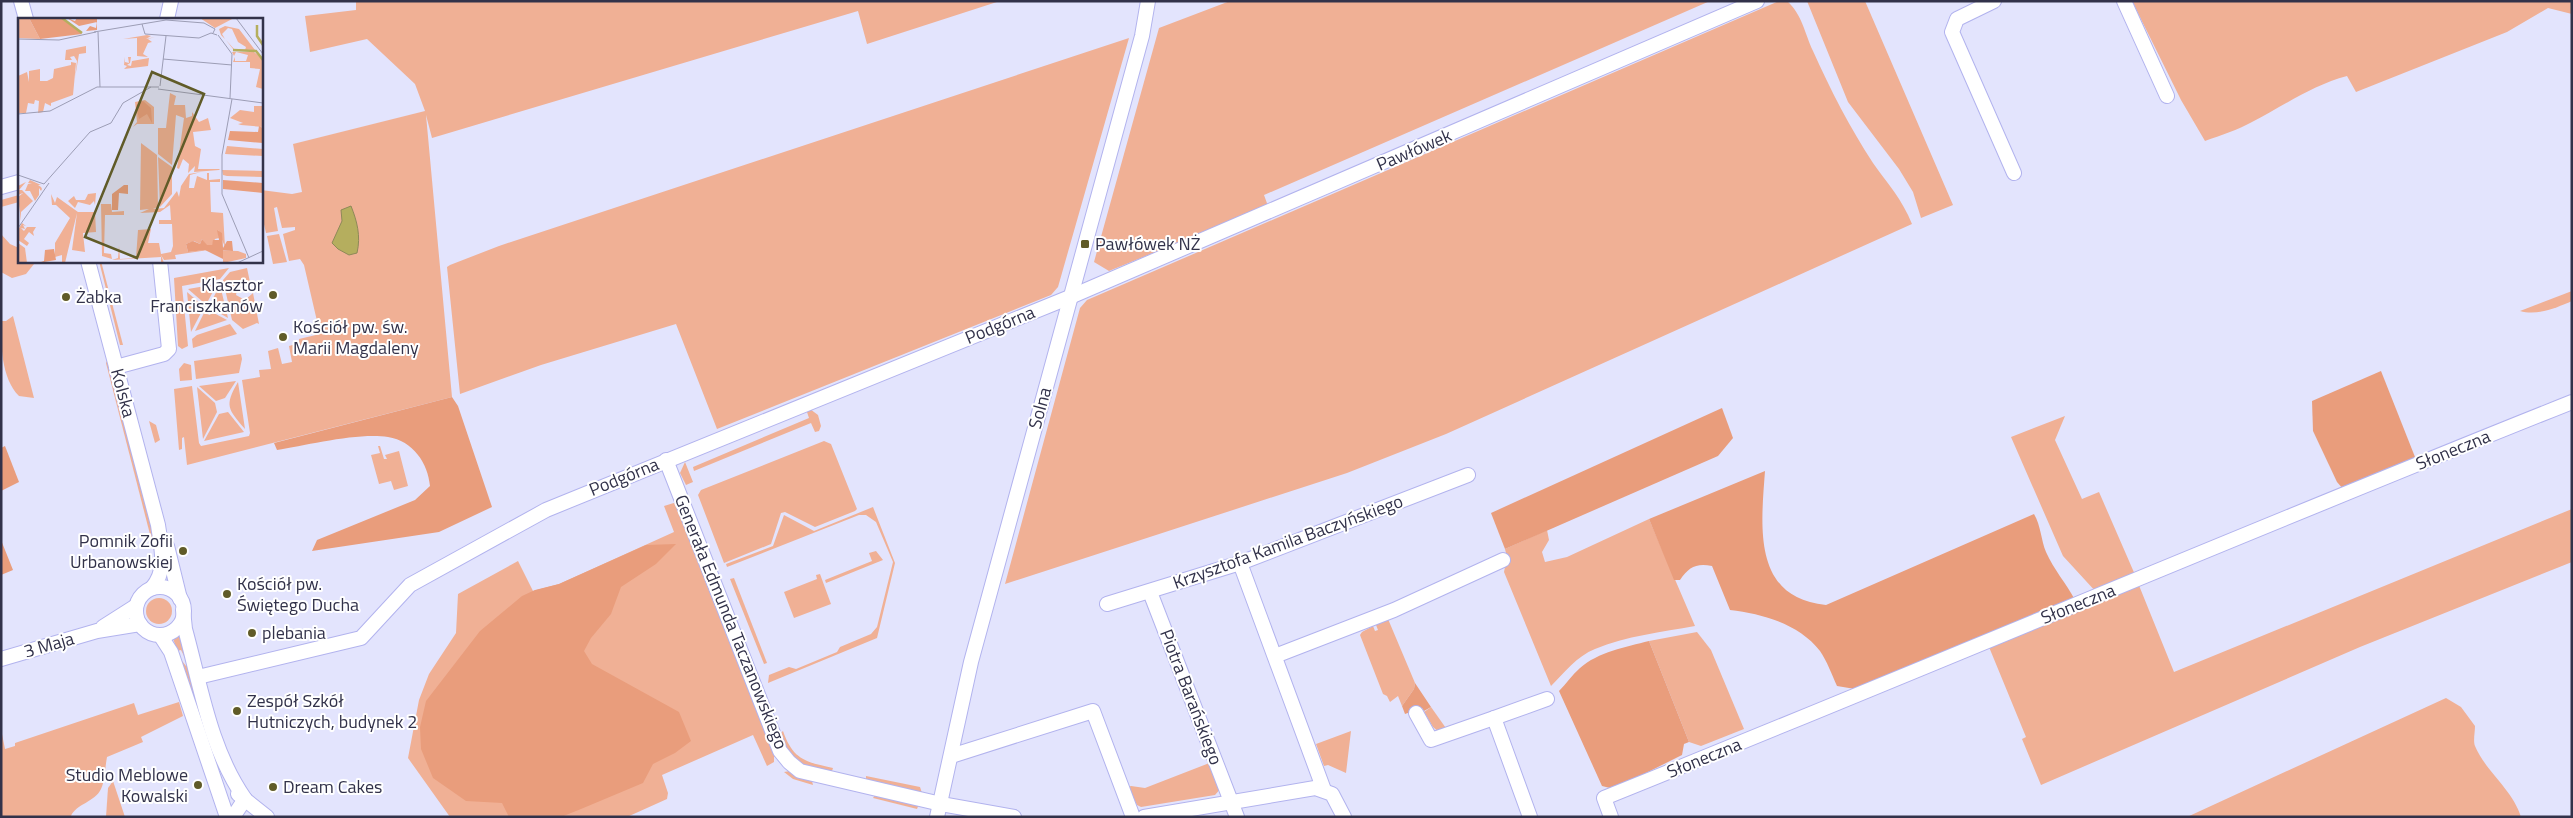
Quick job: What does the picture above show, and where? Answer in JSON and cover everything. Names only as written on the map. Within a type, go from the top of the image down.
[{"type":"street","points":[[21,1],[26,18]]},
{"type":"street","points":[[167,18],[171,1]]},
{"type":"street","name":"Solna","points":[[939,810],[971,662],[1139,45],[1148,1]]},
{"type":"street","name":"Pawłówek","points":[[1070,297],[1757,1]]},
{"type":"street","points":[[1994,1],[1957,19],[1952,32],[2014,173]]},
{"type":"street","points":[[2124,1],[2167,96]]},
{"type":"street","points":[[1,187],[18,182]]},
{"type":"street","name":"Kolska","points":[[88,262],[158,525],[170,555],[182,605],[185,629],[219,753],[245,799]]},
{"type":"street","points":[[116,367],[164,354],[169,349],[160,262]]},
{"type":"street","name":"Podgórna","points":[[198,677],[361,638],[410,585],[546,510],[1070,297]]},
{"type":"street","name":"Słoneczna","points":[[1611,817],[1604,798],[1837,705],[1988,640],[2572,402]]},
{"type":"street","name":"Generała Edmunda Taczanowskiego","points":[[666,460],[780,751],[789,762],[800,771],[939,810],[1014,817]]},
{"type":"street","name":"Krzysztofa Kamila Baczyńskiego","points":[[1107,604],[1240,563],[1468,475]]},
{"type":"street","name":"Kolska","points":[[152,588],[159,580],[163,566],[158,525]]},
{"type":"street","points":[[1275,656],[1394,610],[1504,560]]},
{"type":"street","points":[[1240,563],[1324,790]]},
{"type":"street","points":[[163,587],[173,591],[182,605],[177,627],[167,634],[160,635],[149,632],[140,624],[136,616],[136,606],[145,592],[152,588],[163,587]]},
{"type":"street","name":"Piotra Barańskiego","points":[[1150,592],[1237,817]]},
{"type":"street","name":"3 Maja","points":[[97,631],[136,606]]},
{"type":"street","name":"3 Maja","points":[[1,659],[97,631],[140,624]]},
{"type":"street","points":[[160,635],[171,652],[226,817]]},
{"type":"street","points":[[1416,713],[1431,740],[1547,699]]},
{"type":"street","points":[[951,756],[1093,711],[1133,817]]},
{"type":"street","points":[[1494,718],[1530,817]]},
{"type":"street","points":[[203,745],[228,788],[267,817]]},
{"type":"street","points":[[1144,817],[1315,788],[1324,790],[1338,802],[1344,817]]},
{"type":"street","points":[[234,817],[245,799]]},
{"type":"shaded area","points":[[356,1],[1000,1],[867,44],[858,11],[432,138],[426,115],[452,397],[187,465],[184,437],[182,438],[182,449],[179,450],[174,389],[192,386],[199,443],[201,446],[249,436],[242,380],[260,377],[259,370],[271,369],[268,351],[278,348],[282,364],[292,362],[289,346],[299,343],[299,339],[320,334],[304,265],[300,259],[289,261],[283,234],[295,230],[295,227],[282,228],[277,207],[274,208],[278,231],[266,233],[262,215],[262,190],[292,194],[302,192],[293,144],[425,111],[415,84],[367,39],[310,52],[305,16],[356,10]]},
{"type":"shaded area","points":[[1230,1],[1710,1],[1264,195],[1268,206],[1109,271],[1094,262],[1159,28]]},
{"type":"shaded area","points":[[1779,1],[1787,1],[1796,12],[1833,94],[1848,122],[1873,163],[1899,199],[1912,224],[1446,434],[1347,473],[1005,584],[1080,308],[1087,300]]},
{"type":"shaded area","points":[[1807,1],[1865,1],[1953,205],[1921,218],[1913,192],[1899,169],[1848,102]]},
{"type":"shaded area","points":[[2132,1],[2572,1],[2572,14],[2548,8],[2507,32],[2356,92],[2347,76],[2334,80],[2310,90],[2247,125],[2205,141],[2181,100]]},
{"type":"shaded area","points":[[1129,38],[1058,287],[1051,295],[717,429],[676,324],[541,365],[460,394],[447,267],[450,265],[499,246]]},
{"type":"shaded area","points":[[18,195],[18,202],[1,207],[1,200]]},
{"type":"shaded area","points":[[351,206],[357,223],[359,241],[357,253],[349,255],[332,243],[342,221],[341,210]]},
{"type":"shaded area","points":[[1,234],[10,244],[18,248],[18,262],[34,262],[34,264],[26,274],[12,278],[1,272]]},
{"type":"shaded area","points":[[279,234],[287,262],[273,264],[267,236]]},
{"type":"shaded area","points":[[99,262],[101,262],[123,345],[120,345]]},
{"type":"shaded area","points":[[229,268],[220,279],[182,286],[188,346],[182,349],[178,346],[174,278]]},
{"type":"shaded area","points":[[247,268],[251,287],[245,284],[238,285],[236,295],[245,300],[253,293],[259,324],[257,323],[243,329],[232,320],[223,280],[230,272]]},
{"type":"shaded area","points":[[217,284],[208,301],[203,302],[188,289]]},
{"type":"shaded area","points":[[220,285],[228,318],[214,310],[215,307],[211,302]]},
{"type":"shaded area","points":[[2572,291],[2572,301],[2560,306],[2533,313],[2520,311]]},
{"type":"shaded area","points":[[187,292],[201,304],[202,311],[191,332]]},
{"type":"shaded area","points":[[212,312],[227,320],[195,331],[204,313],[210,315]]},
{"type":"shaded area","points":[[13,316],[34,398],[19,396],[13,389],[5,370],[1,321],[6,321]]},
{"type":"shaded area","points":[[230,324],[237,334],[193,348],[192,339],[197,335]]},
{"type":"shaded area","points":[[241,354],[242,359],[239,373],[196,379],[194,361]]},
{"type":"shaded area","points":[[108,358],[158,553],[156,554],[106,363]]},
{"type":"shaded area","points":[[184,363],[191,365],[192,380],[180,381],[179,369]]},
{"type":"shaded area","points":[[2381,371],[2417,462],[2344,490],[2337,482],[2313,431],[2312,401]]},
{"type":"shaded area","points":[[236,381],[225,398],[216,401],[199,386]]},
{"type":"shaded area","points":[[238,382],[245,429],[235,417],[230,407],[231,397]]},
{"type":"shaded area","points":[[197,387],[215,403],[217,412],[203,439]]},
{"type":"shaded area","points":[[452,397],[458,406],[492,507],[439,532],[312,551],[317,540],[415,500],[430,486],[429,477],[418,454],[412,448],[397,439],[388,437],[363,436],[277,450],[274,443]]},
{"type":"shaded area","points":[[1722,408],[1733,438],[1718,456],[1505,549],[1491,513]]},
{"type":"shaded area","points":[[806,409],[810,409],[818,415],[821,426],[819,431],[815,432],[811,423],[694,471],[693,467],[809,418]]},
{"type":"shaded area","points":[[228,412],[244,432],[204,441],[219,414]]},
{"type":"shaded area","points":[[2065,416],[2055,440],[2082,499],[2099,492],[2136,577],[2097,593],[2063,556],[2011,437]]},
{"type":"shaded area","points":[[149,421],[156,425],[160,440],[155,443]]},
{"type":"shaded area","points":[[824,441],[831,444],[857,509],[815,527],[785,512],[781,513],[771,544],[724,563],[698,495],[701,490]]},
{"type":"shaded area","points":[[5,446],[19,482],[1,491],[1,448]]},
{"type":"shaded area","points":[[378,446],[380,446],[384,459],[387,459],[385,455],[399,451],[408,486],[394,490],[391,481],[379,484],[371,455],[380,453]]},
{"type":"shaded area","points":[[685,462],[693,482],[686,485],[680,473]]},
{"type":"shaded area","points":[[1765,471],[1762,514],[1766,556],[1773,574],[1785,589],[1802,599],[1826,605],[2034,514],[2046,552],[2075,600],[1861,690],[1837,686],[1820,651],[1802,634],[1780,622],[1755,614],[1730,610],[1712,566],[1702,565],[1693,567],[1680,580],[1674,580],[1649,519]]},
{"type":"shaded area","points":[[677,502],[777,755],[774,757],[774,762],[767,766],[753,735],[662,775],[668,793],[667,799],[627,817],[450,817],[408,758],[419,700],[429,674],[456,633],[458,594],[518,561],[533,591],[559,584],[674,532],[664,506]]},
{"type":"shaded area","points":[[873,507],[895,563],[877,638],[768,683],[769,675],[789,667],[796,669],[837,652],[840,647],[871,634],[877,627],[893,562],[876,522],[866,515],[859,515],[727,567],[726,564],[773,546],[784,515],[814,531]]},
{"type":"shaded area","points":[[2572,509],[2572,562],[2360,647],[2041,785],[2022,739],[2026,737],[1989,647],[2138,583],[2174,672]]},
{"type":"shaded area","points":[[1649,519],[1695,626],[1657,632],[1595,649],[1577,660],[1551,686],[1504,572],[1507,557],[1505,549],[1547,530],[1549,540],[1542,552],[1545,562],[1567,557]]},
{"type":"shaded area","points":[[1,540],[13,570],[1,575]]},
{"type":"shaded area","points":[[676,544],[656,564],[621,587],[611,614],[591,638],[584,651],[592,664],[679,712],[691,741],[675,753],[653,764],[643,783],[561,817],[509,817],[502,803],[466,801],[433,778],[421,749],[420,727],[426,701],[480,631],[522,596],[535,590],[559,584],[646,545]]},
{"type":"shaded area","points":[[876,551],[883,560],[826,583],[825,580],[872,561],[869,553]]},
{"type":"shaded area","points":[[820,574],[831,604],[794,618],[784,592],[817,579],[816,575]]},
{"type":"shaded area","points":[[734,578],[767,663],[764,664],[730,579]]},
{"type":"shaded area","points":[[159,598],[168,602],[172,611],[168,620],[159,624],[150,620],[146,611],[150,602]]},
{"type":"shaded area","points":[[1388,619],[1415,683],[1414,689],[1402,706],[1398,696],[1390,702],[1387,696],[1383,694],[1360,635],[1373,626],[1375,631],[1378,630],[1376,625]]},
{"type":"shaded area","points":[[182,631],[188,657],[185,658],[181,650],[177,651],[173,638]]},
{"type":"shaded area","points":[[1697,632],[1711,650],[1744,729],[1701,746],[1689,742],[1649,641]]},
{"type":"shaded area","points":[[1649,641],[1689,742],[1684,744],[1682,755],[1614,789],[1602,786],[1559,691],[1587,662],[1613,651]]},
{"type":"shaded area","points":[[179,657],[186,666],[191,665],[223,775],[215,760]]},
{"type":"shaded area","points":[[1415,683],[1431,707],[1424,711],[1422,708],[1405,714],[1402,706],[1414,689]]},
{"type":"shaded area","points":[[2446,698],[2461,707],[2475,726],[2475,746],[2512,798],[2521,817],[2187,817]]},
{"type":"shaded area","points":[[179,702],[183,716],[141,737],[143,742],[107,757],[101,789],[94,797],[73,812],[71,816],[1,817],[1,729],[5,749],[15,746],[15,743],[134,703],[138,715]]},
{"type":"shaded area","points":[[1431,707],[1448,731],[1439,732],[1433,727],[1424,712]]},
{"type":"shaded area","points":[[783,731],[796,754],[815,764],[833,768],[832,771],[814,770],[800,762],[788,750],[778,735]]},
{"type":"shaded area","points":[[1351,731],[1346,773],[1328,765],[1324,766],[1316,744]]},
{"type":"shaded area","points":[[1212,762],[1222,787],[1215,795],[1141,807],[1137,805],[1134,799],[1131,800],[1128,787],[1145,788]]},
{"type":"shaded area","points":[[790,771],[812,781],[813,785],[793,779],[784,772]]},
{"type":"shaded area","points":[[866,776],[920,787],[922,793],[866,780]]},
{"type":"shaded area","points":[[113,781],[125,817],[106,817],[108,788]]},
{"type":"shaded area","points":[[875,795],[919,804],[917,809],[873,798]]},
{"type":"place","name":"Pawłówek NŻ","points":[[1085,244]]},
{"type":"place","name":"Klasztor Franciszkanów","points":[[273,295]]},
{"type":"place","name":"Żabka","points":[[66,297]]},
{"type":"place","name":"Kościół pw. św. Marii Magdaleny","points":[[283,337]]},
{"type":"place","name":"Pomnik Zofii Urbanowskiej","points":[[183,551]]},
{"type":"place","name":"Kościół pw. Świętego Ducha","points":[[227,594]]},
{"type":"place","name":"plebania","points":[[252,633]]},
{"type":"place","name":"Zespół Szkół Hutniczych, budynek 2","points":[[237,711]]},
{"type":"place","name":"Studio Meblowe Kowalski","points":[[198,785]]},
{"type":"place","name":"Dream Cakes","points":[[273,787]]}]
